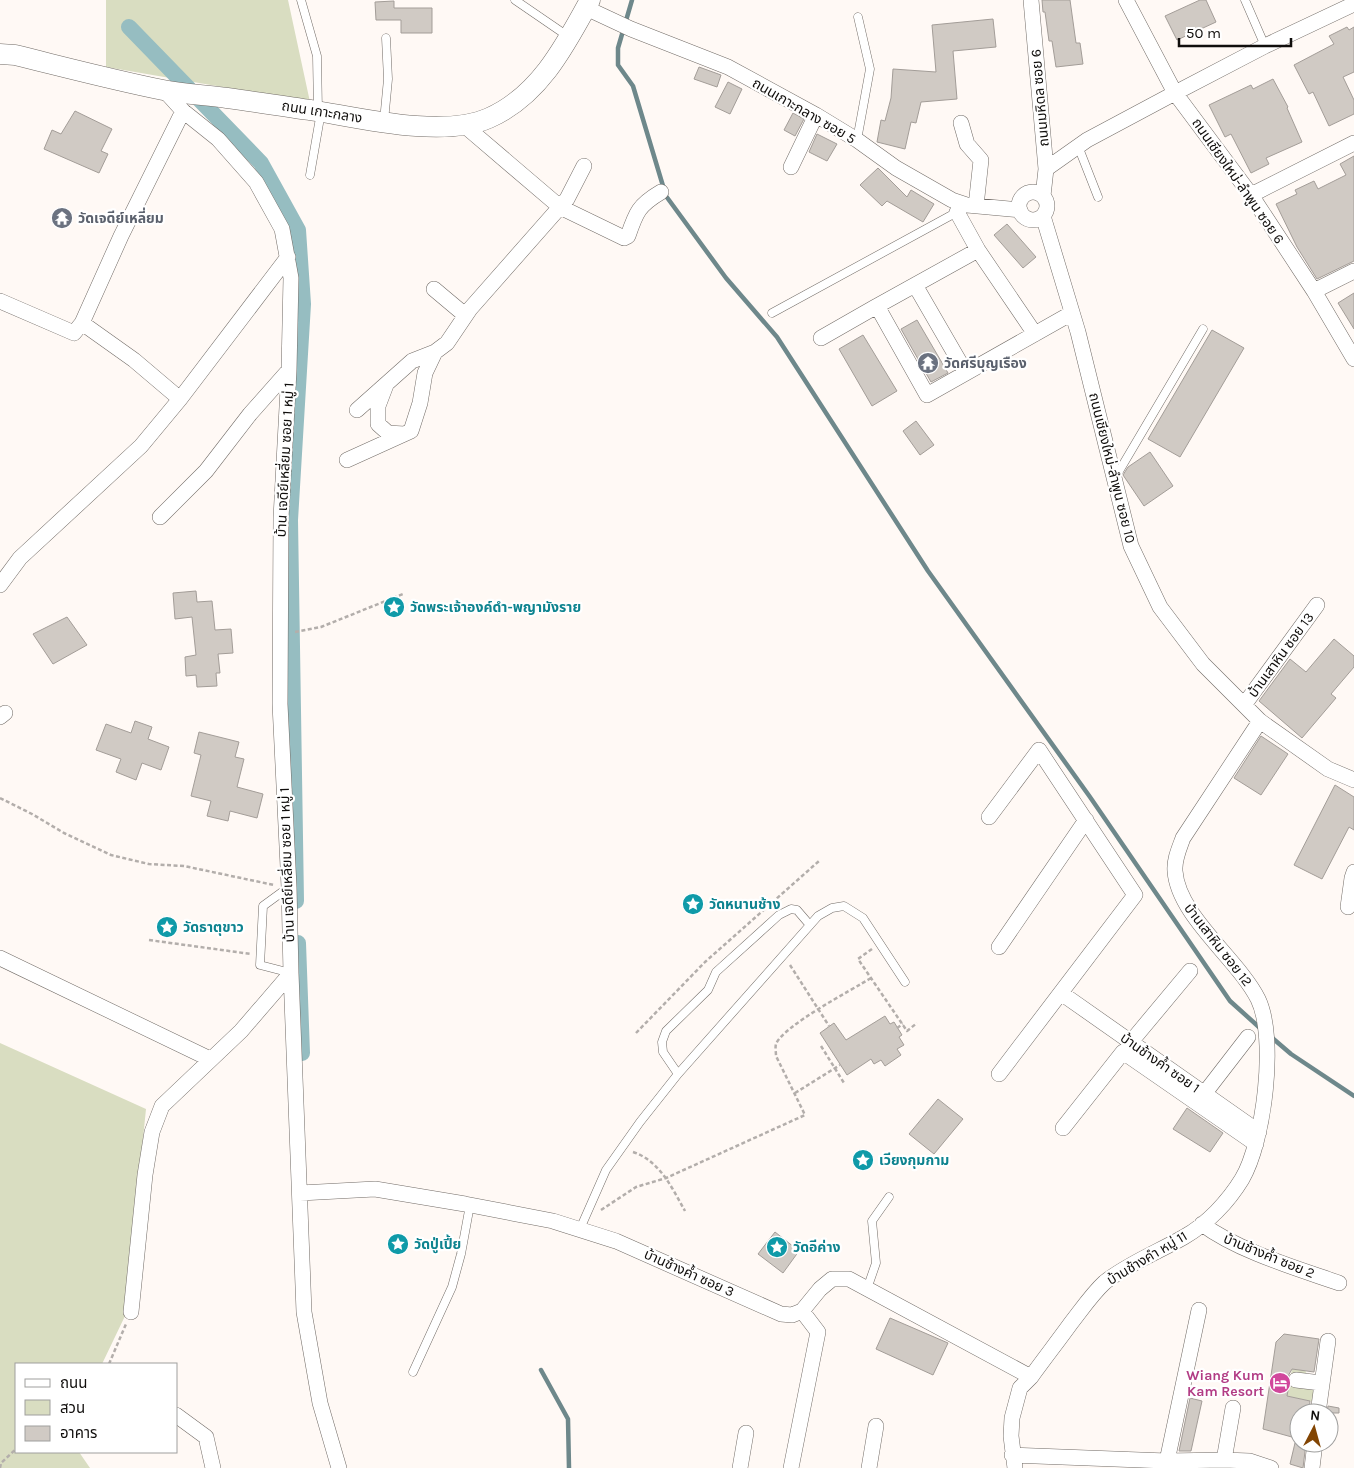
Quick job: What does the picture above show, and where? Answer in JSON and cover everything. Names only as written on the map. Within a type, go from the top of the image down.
[{"type":"street","name":"ถนนมหิดล ซอย 6","points":[[1031,0],[1046,169],[1043,196]]},
{"type":"street","name":"ถนนเชียงใหม่-ลำพูน ซอย 6","points":[[1126,0],[1176,93],[1251,196],[1314,292],[1354,359]]},
{"type":"street","points":[[1046,169],[1078,146],[1176,93],[1265,46],[1354,4]]},
{"type":"street","name":"ถนน เกาะกลาง","points":[[0,54],[15,55],[164,90],[384,122],[443,128],[465,126],[489,118],[526,94],[544,76],[568,37],[592,8]]},
{"type":"street","name":"ถนนเกาะกลาง ซอย 5","points":[[592,8],[631,29],[728,67],[816,115],[857,140],[896,168],[966,208],[1020,210]]},
{"type":"street","name":"บ้าน เจดีย์เหลี่ยม ซอย 1 หมู่ 1","points":[[164,90],[184,111],[218,139],[256,182],[282,229],[291,278],[289,370],[281,518],[280,704],[284,891],[306,1193],[304,1312],[320,1403],[339,1468]]},
{"type":"street","points":[[78,328],[121,236],[184,111]]},
{"type":"street","points":[[791,168],[816,115]]},
{"type":"street","points":[[961,123],[967,144],[981,160],[966,208],[978,250],[1035,334]]},
{"type":"street","points":[[465,126],[560,207],[626,238],[640,208],[661,192]]},
{"type":"street","points":[[1251,196],[1354,143]]},
{"type":"street","points":[[357,410],[412,361],[435,352],[447,343],[465,315],[567,199],[584,166]]},
{"type":"street","points":[[1034,192],[1043,196],[1047,206],[1043,216],[1033,219],[1028,218],[1020,210],[1019,205],[1024,195],[1034,192]]},
{"type":"street","name":"ถนนเชียงใหม่-ลำพูน ซอย 10","points":[[1043,216],[1072,313],[1131,546],[1160,607],[1203,664],[1260,720],[1328,769],[1354,780]]},
{"type":"street","points":[[821,338],[978,250]]},
{"type":"street","points":[[0,585],[20,558],[141,446],[180,399],[288,257]]},
{"type":"street","points":[[1314,292],[1354,271]]},
{"type":"street","points":[[916,284],[966,373]]},
{"type":"street","points":[[434,289],[465,315]]},
{"type":"street","points":[[0,301],[78,328],[134,360],[180,399]]},
{"type":"street","points":[[877,306],[927,395],[1072,313]]},
{"type":"street","points":[[347,460],[411,431],[420,403],[425,374],[435,352]]},
{"type":"street","points":[[160,517],[206,471],[250,414],[289,370]]},
{"type":"street","points":[[387,383],[378,406],[378,424],[388,433],[406,434]]},
{"type":"street","name":"บ้านเสาหิน ซอย 13","points":[[1244,704],[1317,605]]},
{"type":"street","name":"บ้านเสาหิน ซอย 12","points":[[1260,720],[1183,838],[1175,870],[1184,902],[1250,986],[1263,1011],[1266,1024],[1266,1042]]},
{"type":"street","points":[[989,817],[1039,750],[1135,895],[999,1074]]},
{"type":"street","points":[[999,947],[1086,820]]},
{"type":"street","points":[[1348,907],[1354,872]]},
{"type":"street","points":[[0,958],[210,1059]]},
{"type":"street","points":[[1130,1043],[1190,971]]},
{"type":"street","points":[[132,1312],[145,1175],[152,1132],[162,1106],[241,1031],[291,973]]},
{"type":"street","name":"บ้านช้างค้ำ ซอย 1","points":[[1061,993],[1204,1094],[1258,1138]]},
{"type":"street","points":[[1204,1094],[1248,1037]]},
{"type":"street","name":"บ้านช้างคำ หมู่ 11","points":[[1011,1464],[1014,1408],[1020,1388],[1031,1377],[1092,1295],[1106,1282],[1143,1258],[1185,1237],[1202,1224],[1218,1210],[1243,1178],[1258,1138],[1266,1092],[1266,1042]]},
{"type":"street","points":[[1063,1128],[1123,1052],[1258,1138]]},
{"type":"street","name":"บ้านช้างค้ำ ซอย 3","points":[[306,1193],[375,1189],[553,1221],[616,1241],[781,1314],[792,1315],[802,1311]]},
{"type":"street","name":"บ้านช้างค้ำ ซอย 2","points":[[1202,1224],[1220,1237],[1293,1268],[1339,1283]]},
{"type":"street","points":[[791,1468],[818,1332],[802,1311],[820,1289],[832,1279],[848,1279],[1031,1377]]},
{"type":"street","points":[[1168,1461],[1199,1310]]},
{"type":"street","points":[[1319,1403],[1328,1341]]},
{"type":"street","points":[[1296,1380],[1322,1383]]},
{"type":"street","points":[[1224,1460],[1233,1408]]},
{"type":"street","points":[[178,1416],[206,1437],[213,1468]]},
{"type":"street","points":[[869,1468],[876,1426]]},
{"type":"street","points":[[740,1468],[746,1434]]},
{"type":"street","points":[[1312,1468],[1314,1453]]},
{"type":"street","points":[[1011,1464],[1168,1461],[1191,1464],[1224,1460],[1250,1461],[1271,1468]]},
{"type":"lane","points":[[301,0],[317,56],[320,112],[310,175]]},
{"type":"lane","points":[[515,0],[568,37]]},
{"type":"lane","points":[[1245,0],[1265,46]]},
{"type":"lane","points":[[857,140],[870,69],[858,17]]},
{"type":"lane","points":[[384,122],[388,79],[386,38]]},
{"type":"lane","points":[[1078,146],[1098,197]]},
{"type":"lane","points":[[772,313],[966,208]]},
{"type":"lane","points":[[1114,480],[1203,329]]},
{"type":"lane","points":[[284,891],[263,906],[260,965],[291,973]]},
{"type":"lane","points":[[584,1231],[606,1170],[621,1149],[678,1074],[818,916],[832,908],[844,906],[863,918],[905,982]]},
{"type":"lane","points":[[678,1074],[663,1052],[662,1042],[666,1031],[708,990],[716,972],[779,914],[797,910],[810,924]]},
{"type":"lane","points":[[867,1289],[876,1263],[872,1220],[888,1197]]},
{"type":"lane","points":[[413,1372],[452,1288],[461,1254],[470,1205]]},
{"type":"path","points":[[302,631],[321,627],[403,594]]},
{"type":"path","points":[[0,798],[64,833],[110,855],[149,864],[184,866],[274,885],[284,891]]},
{"type":"path","points":[[636,1034],[705,962],[820,861]]},
{"type":"path","points":[[149,940],[260,956]]},
{"type":"path","points":[[880,945],[858,959],[907,1031],[917,1023]]},
{"type":"path","points":[[784,956],[830,1026]]},
{"type":"path","points":[[584,1231],[596,1213],[636,1187],[666,1178],[805,1115],[776,1056],[776,1045],[784,1033],[798,1022],[871,978]]},
{"type":"path","points":[[897,1028],[903,1024]]},
{"type":"path","points":[[821,1046],[844,1083]]},
{"type":"path","points":[[794,1093],[840,1065]]},
{"type":"path","points":[[621,1149],[636,1153],[654,1164],[669,1182],[685,1211]]},
{"type":"path","points":[[109,1363],[132,1312]]},
{"type":"path","points":[[0,1468],[1,1462],[15,1450]]},
{"type":"green space","points":[[106,0],[288,0],[310,102],[106,67]]},
{"type":"green space","points":[[0,1043],[146,1109],[125,1316],[102,1363],[15,1363],[15,1453],[80,1453],[90,1468],[0,1468]]},
{"type":"green space","points":[[1292,1369],[1305,1370],[1310,1381],[1321,1383],[1319,1403],[1287,1396]]},
{"type":"building","points":[[1042,0],[1070,0],[1076,43],[1080,43],[1083,64],[1056,67],[1052,41],[1049,41]]},
{"type":"building","points":[[1200,0],[1206,0],[1216,22],[1177,40],[1165,16]]},
{"type":"building","points":[[394,1],[394,8],[432,8],[432,33],[401,33],[401,20],[376,20],[375,2]]},
{"type":"building","points":[[993,19],[996,47],[953,51],[957,99],[921,102],[916,123],[911,122],[905,149],[877,142],[881,120],[885,121],[891,98],[893,69],[936,72],[932,25]]},
{"type":"building","points":[[1347,27],[1349,30],[1354,27],[1354,72],[1343,77],[1354,100],[1354,114],[1329,126],[1313,92],[1309,94],[1294,65],[1334,44],[1329,36]]},
{"type":"building","points":[[699,67],[721,75],[717,87],[694,79]]},
{"type":"building","points":[[1273,79],[1288,107],[1302,142],[1266,158],[1269,164],[1251,173],[1231,134],[1225,137],[1209,105],[1251,85],[1253,89]]},
{"type":"building","points":[[728,82],[742,89],[730,114],[715,107]]},
{"type":"building","points":[[75,111],[112,129],[101,151],[108,154],[99,173],[44,149],[52,130],[61,134]]},
{"type":"building","points":[[793,113],[804,119],[795,136],[784,130]]},
{"type":"building","points":[[817,134],[837,144],[827,161],[809,152]]},
{"type":"building","points":[[1354,156],[1354,261],[1317,279],[1297,247],[1276,204],[1297,194],[1295,190],[1314,181],[1318,189],[1346,175],[1340,164]]},
{"type":"building","points":[[878,168],[907,197],[911,190],[934,204],[923,222],[887,201],[882,206],[860,185]]},
{"type":"building","points":[[1007,224],[1036,257],[1023,268],[994,235]]},
{"type":"building","points":[[1354,293],[1354,329],[1338,303]]},
{"type":"building","name":"วัดศรีบุญเรือง","points":[[917,320],[948,373],[931,382],[901,329]]},
{"type":"building","points":[[1212,330],[1244,348],[1180,457],[1148,439]]},
{"type":"building","points":[[863,335],[897,391],[872,406],[839,349]]},
{"type":"building","points":[[916,421],[934,445],[920,455],[903,431]]},
{"type":"building","points":[[1150,452],[1173,486],[1144,506],[1123,475],[1128,467]]},
{"type":"building","points":[[196,591],[197,602],[212,601],[215,630],[231,629],[233,653],[218,654],[220,673],[216,673],[217,686],[197,687],[196,675],[186,676],[185,657],[196,655],[192,617],[175,619],[173,593]]},
{"type":"building","points":[[67,617],[87,645],[53,664],[33,634]]},
{"type":"building","points":[[1334,639],[1354,656],[1354,667],[1331,694],[1336,698],[1302,738],[1259,701],[1290,659],[1306,672]]},
{"type":"building","points":[[135,721],[152,727],[148,739],[169,747],[161,770],[142,763],[136,780],[116,772],[121,759],[96,750],[106,724],[131,733]]},
{"type":"building","points":[[199,732],[239,742],[235,757],[244,759],[237,787],[263,794],[257,818],[230,811],[228,821],[207,816],[211,801],[191,796],[201,755],[194,753]]},
{"type":"building","points":[[1261,736],[1288,754],[1261,795],[1234,778]]},
{"type":"building","points":[[1335,785],[1354,797],[1354,830],[1349,827],[1322,879],[1294,865]]},
{"type":"building","points":[[885,1016],[890,1024],[894,1022],[902,1035],[899,1037],[904,1045],[897,1049],[901,1055],[885,1066],[881,1060],[874,1064],[871,1059],[847,1075],[820,1033],[834,1023],[846,1040]]},
{"type":"building","points":[[938,1099],[963,1119],[934,1154],[909,1134]]},
{"type":"building","points":[[1187,1108],[1223,1133],[1210,1152],[1173,1129]]},
{"type":"building","points":[[775,1232],[799,1251],[783,1273],[758,1254]]},
{"type":"building","points":[[890,1318],[948,1343],[933,1375],[876,1349]]},
{"type":"building","name":"Wiang Kum Kam Resort","points":[[1284,1334],[1319,1339],[1314,1372],[1292,1369],[1287,1378],[1289,1385],[1287,1396],[1310,1401],[1310,1403],[1289,1403],[1289,1436],[1263,1429],[1276,1342]]},
{"type":"building","points":[[1190,1398],[1202,1401],[1191,1451],[1179,1451]]},
{"type":"building","points":[[1293,1453],[1305,1453],[1303,1468],[1290,1464]]},
{"type":"waterway","points":[[632,0],[618,48],[618,65],[633,86],[666,196],[726,278],[777,337],[928,571],[1090,797],[1230,1001],[1260,1028]]},
{"type":"waterway","points":[[129,27],[261,163],[298,230],[303,304],[290,520],[296,901]]},
{"type":"waterway","points":[[298,943],[302,1053]]},
{"type":"waterway","points":[[1270,1036],[1291,1054],[1354,1096]]},
{"type":"waterway","points":[[541,1370],[568,1419],[569,1468]]},
{"type":"place","name":"วัดเจดีย์เหลี่ยม","points":[[62,218]]},
{"type":"place","name":"วัดศรีบุญเรือง","points":[[928,363]]},
{"type":"place","name":"วัดพระเจ้าองค์ดำ-พญามังราย","points":[[394,607]]},
{"type":"place","name":"วัดหนานช้าง","points":[[693,904]]},
{"type":"place","name":"วัดธาตุขาว","points":[[167,927]]},
{"type":"place","name":"เวียงกุมกาม","points":[[863,1160]]},
{"type":"place","name":"วัดปู่เปี้ย","points":[[398,1244]]},
{"type":"place","name":"วัดอีค่าง","points":[[777,1247]]},
{"type":"place","name":"Wiang Kum Kam Resort","points":[[1280,1383]]}]
